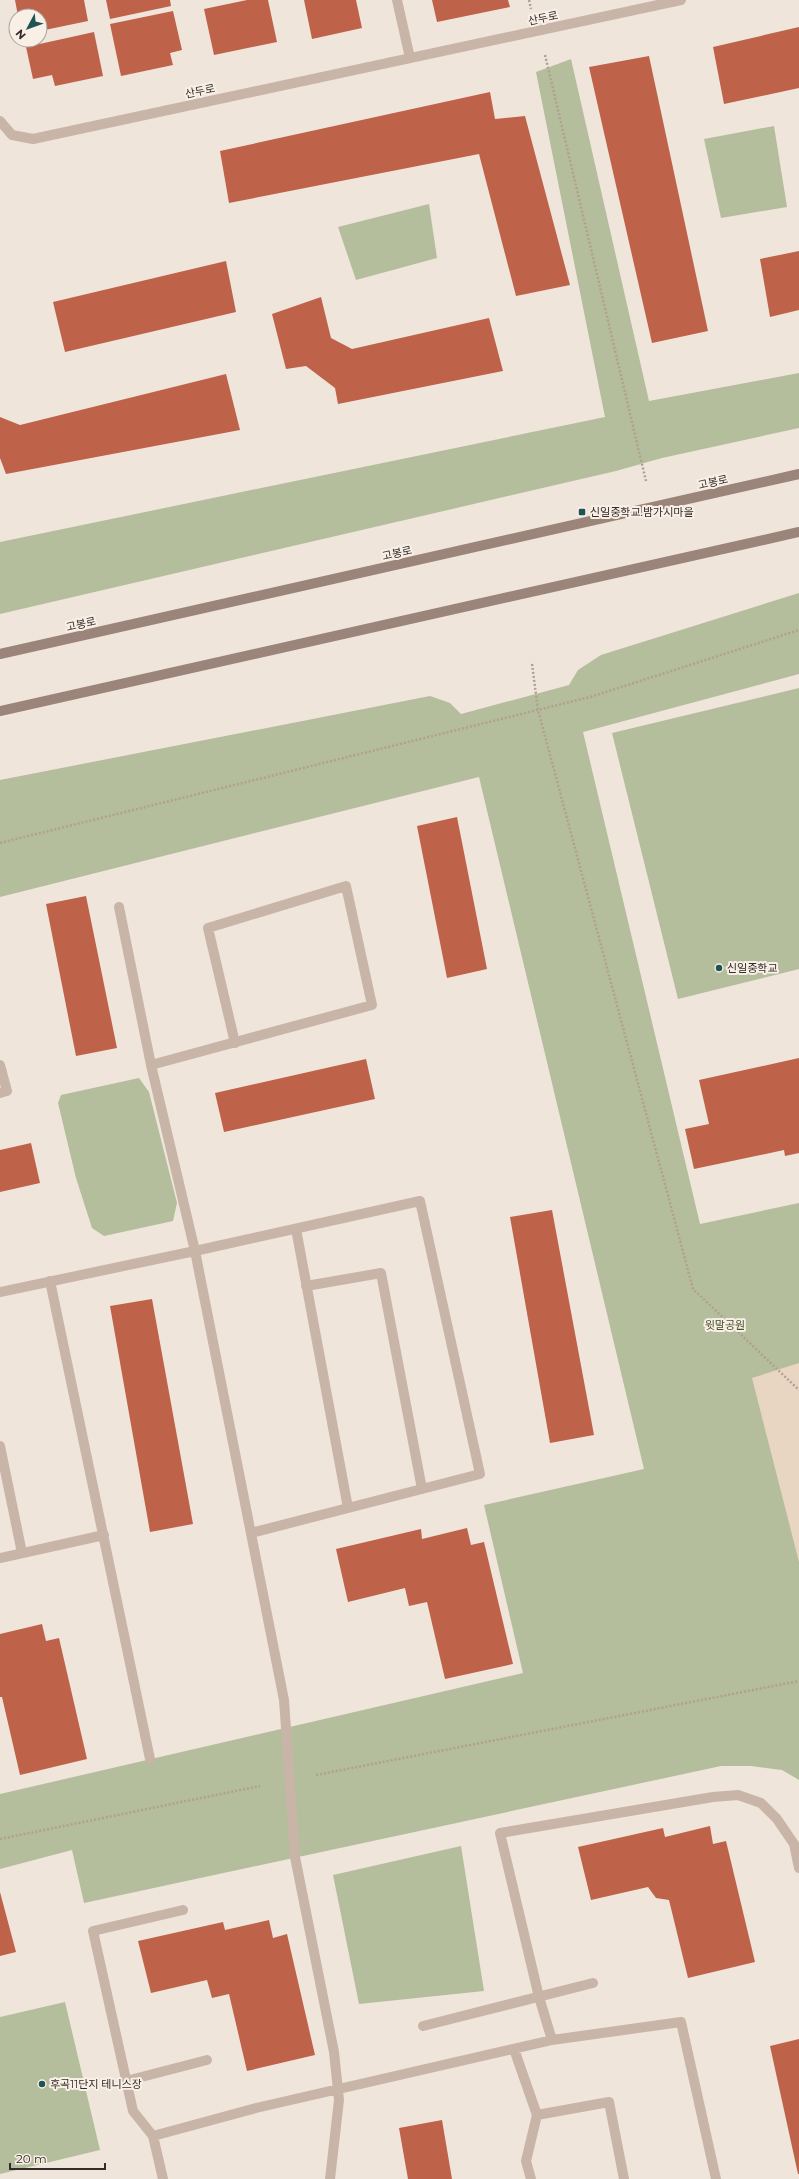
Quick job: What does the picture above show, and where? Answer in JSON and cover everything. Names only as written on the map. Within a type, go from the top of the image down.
[{"type":"main road","name":"고봉로","points":[[0,654],[799,474]]},
{"type":"main road","points":[[0,711],[799,532]]},
{"type":"street","points":[[397,0],[410,58]]},
{"type":"street","name":"산두로","points":[[0,121],[12,135],[33,139],[410,58],[656,3],[681,0]]},
{"type":"street","points":[[152,1065],[235,1043],[372,1005],[346,886],[208,928],[235,1043]]},
{"type":"street","points":[[120,907],[152,1065],[195,1251],[284,1700],[295,1857],[334,2052],[338,2089],[330,2179]]},
{"type":"street","points":[[0,1065],[7,1091],[0,1093]]},
{"type":"street","points":[[0,1292],[195,1251],[420,1201],[480,1474],[251,1533]]},
{"type":"street","points":[[296,1229],[348,1508]]},
{"type":"street","points":[[306,1286],[381,1273],[422,1489]]},
{"type":"street","points":[[50,1281],[150,1759]]},
{"type":"street","points":[[0,1446],[22,1553]]},
{"type":"street","points":[[0,1558],[104,1535]]},
{"type":"street","points":[[552,2040],[539,1997],[500,1833],[714,1797],[738,1795],[761,1803],[777,1819],[794,1844],[799,1868]]},
{"type":"street","points":[[163,2179],[153,2136],[133,2111],[92,1931],[183,1910]]},
{"type":"street","points":[[423,2026],[593,1984]]},
{"type":"street","points":[[153,2136],[256,2108],[552,2040],[681,2022],[716,2179]]},
{"type":"street","points":[[514,2049],[538,2115],[526,2160],[531,2179]]},
{"type":"street","points":[[126,2081],[208,2060]]},
{"type":"street","points":[[538,2115],[608,2102],[624,2179]]},
{"type":"path","points":[[529,0],[531,10]]},
{"type":"path","points":[[545,54],[646,481]]},
{"type":"path","points":[[0,843],[590,697],[799,630]]},
{"type":"path","points":[[532,664],[538,710],[693,1288],[799,1390]]},
{"type":"path","points":[[316,1775],[799,1681]]},
{"type":"path","points":[[0,1838],[260,1786]]},
{"type":"green space","points":[[571,59],[649,401],[799,373],[799,428],[662,458],[616,471],[0,614],[0,542],[605,417],[536,72]]},
{"type":"green space","points":[[774,126],[787,207],[721,218],[704,139]]},
{"type":"green space","points":[[429,204],[437,258],[356,280],[338,227]]},
{"type":"green space","name":"윗말공원","points":[[799,593],[799,674],[583,732],[700,1224],[799,1203],[799,1780],[782,1770],[751,1766],[721,1766],[84,1903],[72,1850],[0,1869],[0,1794],[523,1673],[484,1505],[644,1469],[479,777],[0,897],[0,780],[430,696],[450,703],[461,714],[569,685],[578,670],[601,655]]},
{"type":"green space","points":[[799,688],[799,969],[678,999],[612,733]]},
{"type":"green space","points":[[139,1078],[149,1092],[177,1203],[173,1221],[104,1236],[92,1228],[76,1178],[58,1103],[61,1095]]},
{"type":"green space","points":[[461,1846],[484,1991],[359,2004],[333,1875]]},
{"type":"green space","name":"후곡11단지 테니스장","points":[[65,2002],[100,2150],[0,2174],[0,2017]]},
{"type":"shaded area","points":[[799,1363],[799,1562],[752,1378]]},
{"type":"building","points":[[15,0],[84,0],[88,21],[48,29],[48,8],[16,8]]},
{"type":"building","points":[[106,0],[170,0],[171,6],[110,19]]},
{"type":"building","points":[[247,0],[268,0],[277,42],[214,55],[204,9]]},
{"type":"building","points":[[304,0],[356,0],[362,28],[312,39]]},
{"type":"building","points":[[432,0],[508,0],[510,7],[437,22]]},
{"type":"building","points":[[173,11],[182,50],[170,53],[173,65],[121,76],[110,24]]},
{"type":"building","points":[[799,27],[799,88],[724,104],[713,47]]},
{"type":"building","points":[[94,32],[103,76],[55,86],[52,75],[33,79],[26,48],[48,48],[48,42]]},
{"type":"building","points":[[649,56],[708,331],[652,343],[589,67]]},
{"type":"building","points":[[490,92],[495,119],[525,116],[570,285],[516,296],[479,154],[229,203],[220,151]]},
{"type":"building","points":[[799,251],[799,310],[770,317],[760,259]]},
{"type":"building","points":[[226,261],[236,312],[65,352],[53,302]]},
{"type":"building","points":[[321,297],[331,338],[352,349],[489,318],[503,371],[338,404],[335,388],[306,366],[286,369],[272,314]]},
{"type":"building","points":[[226,374],[240,430],[6,474],[0,458],[0,417],[20,425]]},
{"type":"building","points":[[457,817],[487,969],[447,978],[417,826]]},
{"type":"building","points":[[86,896],[117,1048],[76,1056],[46,904]]},
{"type":"building","points":[[799,1058],[799,1153],[785,1156],[784,1150],[694,1169],[685,1129],[709,1124],[699,1080]]},
{"type":"building","points":[[366,1059],[375,1099],[224,1132],[215,1093]]},
{"type":"building","points":[[31,1143],[40,1183],[0,1192],[0,1150]]},
{"type":"building","points":[[552,1210],[594,1435],[550,1443],[510,1217]]},
{"type":"building","points":[[152,1299],[193,1524],[150,1532],[110,1306]]},
{"type":"building","points":[[467,1528],[471,1545],[484,1542],[513,1664],[445,1679],[427,1602],[409,1606],[405,1588],[348,1602],[336,1549],[421,1529],[422,1539]]},
{"type":"building","points":[[42,1624],[46,1641],[59,1638],[87,1759],[20,1775],[2,1697],[0,1697],[0,1634]]},
{"type":"building","points":[[710,1826],[713,1844],[726,1841],[755,1962],[688,1978],[669,1900],[656,1898],[648,1887],[591,1900],[578,1847],[663,1828],[665,1837]]},
{"type":"building","points":[[0,1892],[16,1952],[0,1956]]},
{"type":"building","points":[[269,1920],[273,1938],[287,1934],[315,2055],[247,2071],[229,1994],[212,1998],[207,1980],[151,1993],[138,1941],[223,1922],[225,1930]]},
{"type":"building","points":[[799,2039],[799,2174],[798,2174],[770,2046]]},
{"type":"building","points":[[442,2120],[452,2179],[408,2179],[399,2128]]},
{"type":"place","name":"신일중학교.밤가시마을","points":[[582,512]]},
{"type":"place","name":"신일중학교","points":[[719,968]]},
{"type":"place","name":"후곡11단지 테니스장","points":[[42,2084]]}]
